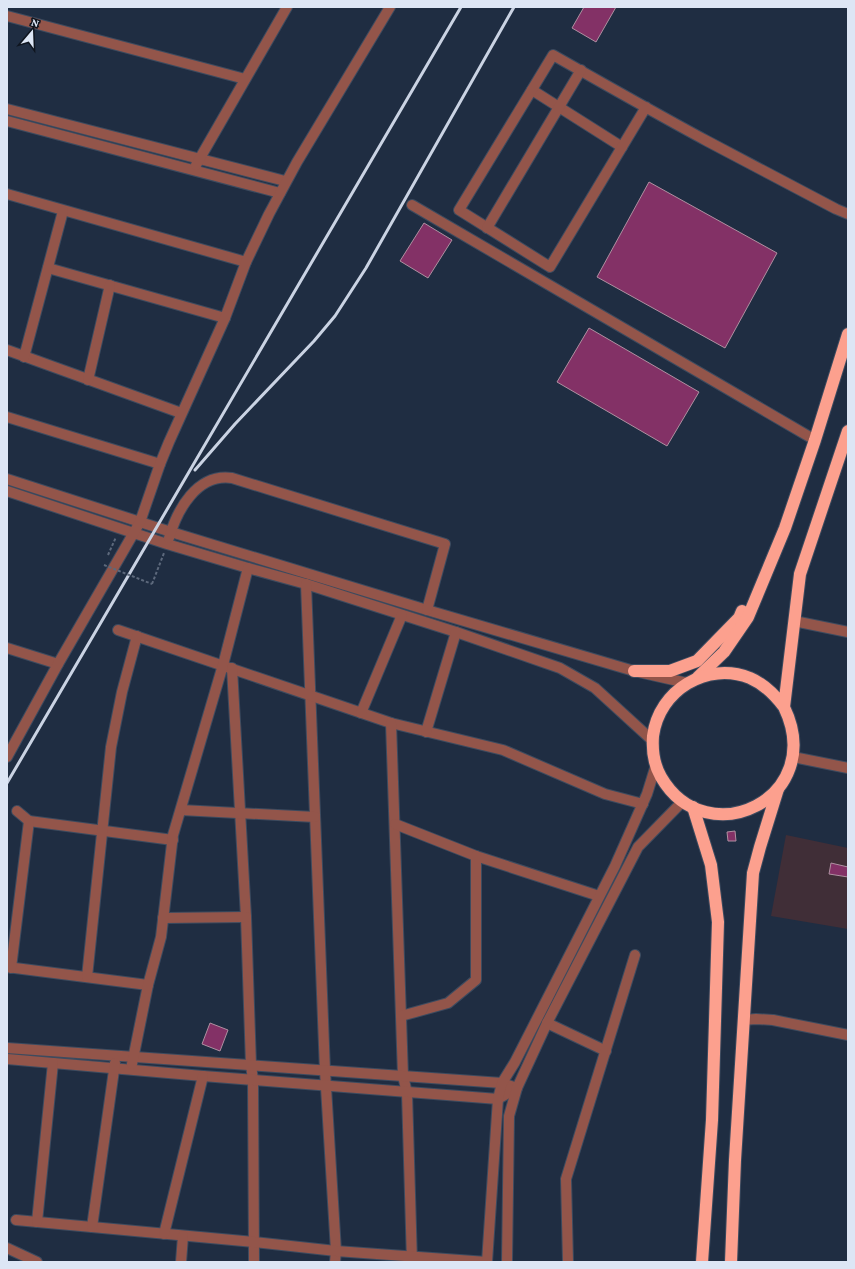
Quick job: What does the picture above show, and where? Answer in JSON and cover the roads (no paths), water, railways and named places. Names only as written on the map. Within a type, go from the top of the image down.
[{"type":"highway","points":[[692,681],[718,673],[729,673],[745,677],[769,690],[784,707],[792,728],[794,739],[789,770],[778,788],[769,798],[758,805],[746,810],[719,814],[706,812],[688,804],[674,794],[660,776],[656,765],[653,753],[653,741],[656,724],[663,707],[674,694],[692,681],[724,652],[748,617],[785,528],[848,334]]},
{"type":"highway","points":[[784,707],[800,574],[848,431]]},
{"type":"highway","points":[[634,671],[670,671],[697,661],[739,618],[785,528]]},
{"type":"highway","points":[[731,1262],[735,1160],[753,872],[778,788]]},
{"type":"highway","points":[[688,804],[711,865],[718,922],[712,1120],[702,1262]]},
{"type":"street","points":[[193,170],[287,7]]},
{"type":"street","points":[[7,757],[10,745],[140,522],[160,464],[181,413],[225,318],[246,262],[285,181],[390,7]]},
{"type":"street","points":[[7,16],[245,79]]},
{"type":"street","points":[[646,107],[550,267],[458,210],[553,55],[707,141],[848,214]]},
{"type":"street","points":[[487,228],[581,70]]},
{"type":"street","points":[[532,90],[622,147]]},
{"type":"street","points":[[7,109],[285,181]]},
{"type":"street","points":[[7,122],[280,192]]},
{"type":"street","points":[[7,194],[246,262]]},
{"type":"street","points":[[412,205],[814,440]]},
{"type":"street","points":[[24,357],[63,211]]},
{"type":"street","points":[[48,268],[225,318]]},
{"type":"street","points":[[88,380],[110,285]]},
{"type":"street","points":[[7,350],[181,413]]},
{"type":"street","points":[[7,417],[160,464]]},
{"type":"street","points":[[167,544],[179,511],[192,493],[212,479],[225,477],[232,478],[445,544],[427,610]]},
{"type":"street","points":[[7,479],[171,532],[427,610],[634,671],[692,681]]},
{"type":"street","points":[[7,491],[167,544],[306,584],[456,632],[560,668],[595,688],[653,741]]},
{"type":"street","points":[[131,1070],[148,985],[161,937],[173,840],[181,810],[227,666],[248,568]]},
{"type":"street","points":[[306,584],[325,1070],[336,1251],[335,1262]]},
{"type":"street","points":[[361,712],[402,615]]},
{"type":"street","points":[[794,621],[848,632]]},
{"type":"street","points":[[118,630],[391,723],[502,750],[604,794],[643,804]]},
{"type":"street","points":[[426,732],[456,632]]},
{"type":"street","points":[[87,977],[111,747],[122,692],[137,636]]},
{"type":"street","points":[[7,648],[58,664]]},
{"type":"street","points":[[227,666],[240,813],[246,917],[251,1065],[253,1080],[254,1262]]},
{"type":"street","points":[[391,723],[403,1076],[407,1093],[412,1260]]},
{"type":"street","points":[[792,757],[848,768]]},
{"type":"street","points":[[16,1220],[254,1242],[412,1260],[487,1262],[498,1099],[502,1083],[515,1062],[615,866],[643,804],[656,765]]},
{"type":"street","points":[[507,1262],[509,1116],[517,1088],[547,1023],[638,847],[688,804]]},
{"type":"street","points":[[181,810],[315,817]]},
{"type":"street","points":[[17,811],[29,821],[173,840]]},
{"type":"street","points":[[29,821],[9,967],[148,985]]},
{"type":"street","points":[[395,824],[476,856],[599,896]]},
{"type":"street","points":[[401,1016],[448,1003],[476,980],[476,856]]},
{"type":"street","points":[[163,918],[246,917]]},
{"type":"street","points":[[568,1262],[566,1179],[635,955]]},
{"type":"street","points":[[743,1020],[773,1020],[848,1035]]},
{"type":"street","points":[[547,1023],[606,1051]]},
{"type":"street","points":[[7,1048],[502,1083],[517,1088]]},
{"type":"street","points":[[92,1227],[116,1056]]},
{"type":"street","points":[[7,1059],[407,1093],[498,1099],[517,1088]]},
{"type":"street","points":[[37,1222],[53,1063]]},
{"type":"street","points":[[164,1234],[203,1076]]},
{"type":"street","points":[[181,1262],[183,1236]]},
{"type":"street","points":[[7,1248],[37,1262]]},
{"type":"railway","points":[[7,783],[461,7]]},
{"type":"railway","points":[[195,470],[235,424],[314,341],[335,316],[366,268],[514,7]]}]
